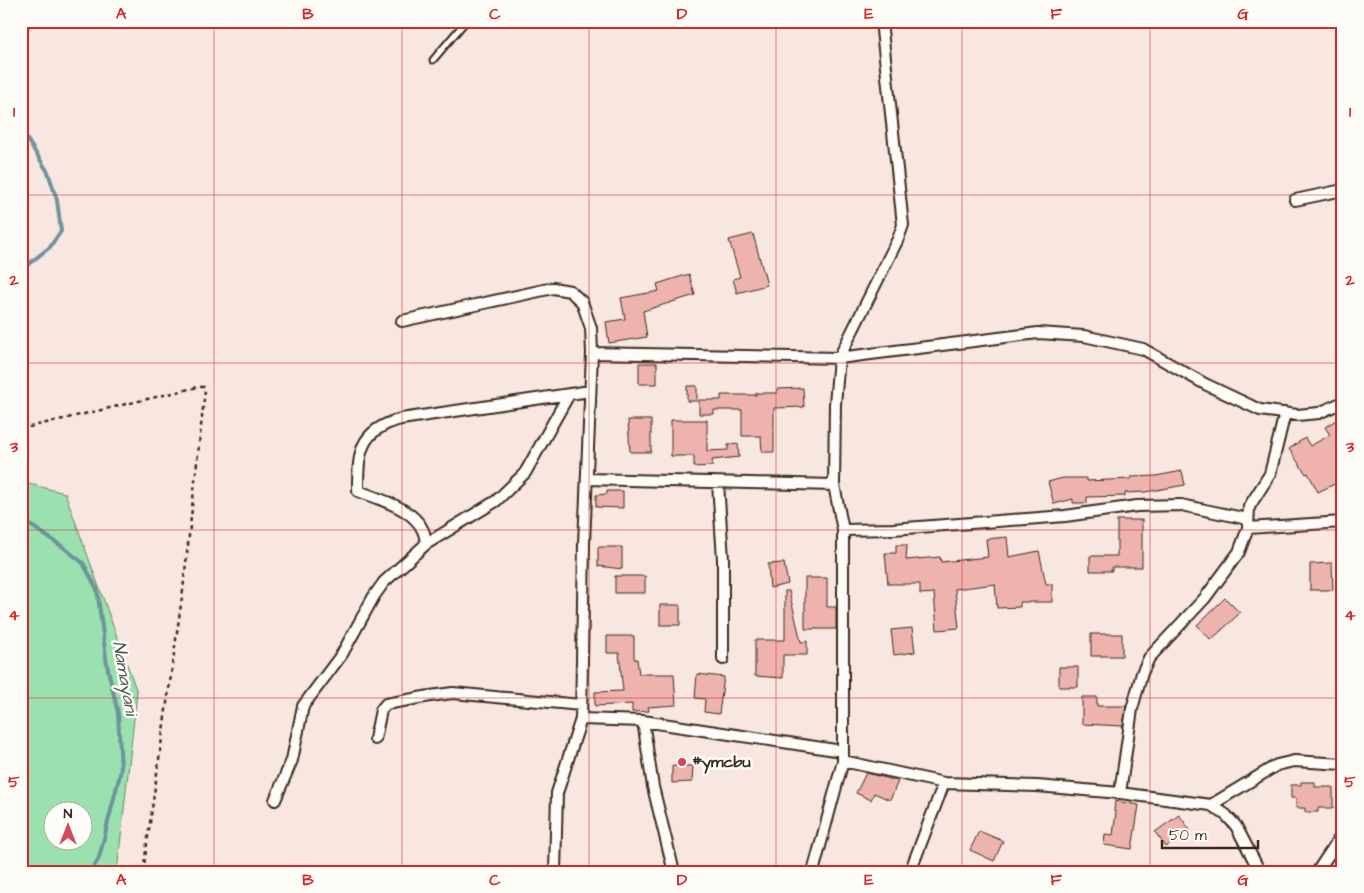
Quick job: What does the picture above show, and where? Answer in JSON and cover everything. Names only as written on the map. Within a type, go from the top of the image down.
[{"type":"street","points":[[813,872],[842,756],[844,728],[843,530],[834,485],[839,358],[898,239],[903,225],[881,21]]},
{"type":"street","points":[[1295,200],[1343,190]]},
{"type":"street","points":[[402,321],[553,288],[570,291],[582,302],[591,328],[592,353],[581,719],[557,792],[555,872]]},
{"type":"street","points":[[592,353],[839,358],[1038,333],[1084,336],[1143,350],[1205,384],[1260,410],[1297,415],[1319,413],[1343,402]]},
{"type":"street","points":[[426,544],[424,530],[413,516],[394,505],[358,490],[359,456],[362,447],[374,432],[389,422],[401,419],[568,396],[590,391]]},
{"type":"street","points":[[275,800],[292,760],[300,717],[308,697],[342,654],[374,596],[384,582],[426,544],[496,501],[525,473],[568,396]]},
{"type":"street","points":[[1120,793],[1132,709],[1142,673],[1149,658],[1206,598],[1239,552],[1248,523],[1249,507],[1270,474],[1285,413]]},
{"type":"street","points":[[587,479],[834,485]]},
{"type":"street","points":[[718,483],[723,559],[723,659]]},
{"type":"street","points":[[843,530],[892,529],[1065,516],[1137,506],[1181,505],[1248,523],[1343,522]]},
{"type":"street","points":[[375,739],[381,710],[386,704],[430,696],[453,693],[581,704]]},
{"type":"street","points":[[581,719],[643,721],[842,756],[944,783],[1037,786],[1120,793],[1211,805],[1226,815],[1236,826],[1260,872]]},
{"type":"street","points":[[643,721],[653,787],[674,872]]},
{"type":"street","points":[[1211,805],[1277,765],[1294,761],[1343,764]]},
{"type":"street","points":[[910,872],[944,783]]},
{"type":"street","points":[[1317,872],[1343,833]]},
{"type":"lane","points":[[433,60],[466,21]]},
{"type":"path","points":[[21,429],[198,387],[204,387],[205,390],[184,590],[143,872]]},
{"type":"green space","points":[[21,482],[65,493],[137,692],[117,872],[21,872]]},
{"type":"building","points":[[753,234],[767,285],[737,293],[733,279],[740,277],[729,240]]},
{"type":"building","points":[[689,274],[695,295],[643,311],[647,337],[609,343],[606,322],[625,319],[621,298],[659,291],[657,284]]},
{"type":"building","points":[[639,363],[657,363],[657,384],[639,384]]},
{"type":"building","points":[[687,386],[697,386],[697,401],[687,401]]},
{"type":"building","points":[[803,388],[804,407],[774,408],[774,452],[762,452],[761,436],[742,436],[742,410],[714,410],[714,414],[699,414],[699,400],[721,400],[721,395],[756,395],[756,393],[777,393],[777,389]]},
{"type":"building","points":[[1343,416],[1343,480],[1318,492],[1308,473],[1306,474],[1289,449],[1305,438],[1310,446],[1330,435],[1325,427]]},
{"type":"building","points":[[628,420],[651,420],[651,452],[630,452]]},
{"type":"building","points":[[671,420],[707,420],[707,451],[728,450],[728,445],[738,444],[739,457],[712,460],[713,466],[694,467],[694,456],[671,456]]},
{"type":"building","points":[[1182,471],[1185,485],[1145,492],[1125,493],[1125,496],[1087,497],[1087,503],[1073,503],[1073,499],[1054,504],[1048,482],[1063,478],[1087,478],[1087,481],[1131,479],[1131,477],[1156,476]]},
{"type":"building","points":[[607,491],[623,491],[623,508],[596,507],[596,495],[607,494]]},
{"type":"building","points":[[1117,520],[1142,520],[1142,567],[1112,567],[1112,571],[1090,571],[1090,556],[1117,556]]},
{"type":"building","points":[[1007,537],[1009,557],[1039,551],[1046,584],[1052,584],[1052,602],[1020,602],[1020,607],[997,608],[995,584],[955,589],[959,628],[937,630],[934,593],[920,594],[920,584],[888,584],[885,553],[896,553],[896,545],[907,545],[906,560],[940,557],[941,562],[988,557],[986,539]]},
{"type":"building","points":[[598,547],[622,547],[622,569],[598,566]]},
{"type":"building","points":[[784,563],[788,584],[770,588],[768,564]]},
{"type":"building","points":[[1332,563],[1333,590],[1310,590],[1310,564]]},
{"type":"building","points":[[615,576],[645,576],[645,593],[615,593]]},
{"type":"building","points":[[805,578],[827,578],[827,607],[836,607],[836,629],[805,629]]},
{"type":"building","points":[[785,591],[789,591],[801,642],[807,641],[807,655],[783,655],[783,678],[755,676],[755,640],[785,640]]},
{"type":"building","points":[[1225,598],[1240,613],[1211,640],[1197,625]]},
{"type":"building","points":[[660,605],[680,605],[680,625],[660,625]]},
{"type":"building","points":[[912,628],[915,652],[894,655],[891,630]]},
{"type":"building","points":[[1091,634],[1122,634],[1122,656],[1091,656]]},
{"type":"building","points":[[607,636],[634,636],[634,659],[637,659],[639,674],[674,674],[676,705],[648,707],[649,711],[632,712],[632,704],[595,706],[595,692],[623,691],[619,653],[607,653]]},
{"type":"building","points":[[1059,667],[1078,667],[1078,687],[1059,687]]},
{"type":"building","points":[[697,674],[724,677],[719,714],[704,712],[705,699],[695,698]]},
{"type":"building","points":[[1082,697],[1097,697],[1097,706],[1126,706],[1123,726],[1082,724]]},
{"type":"building","points":[[672,766],[693,766],[692,782],[672,783]]},
{"type":"building","points":[[866,773],[898,781],[890,800],[874,793],[871,800],[856,793]]},
{"type":"building","points":[[1301,782],[1315,782],[1315,787],[1333,787],[1333,808],[1318,808],[1318,812],[1305,812],[1305,808],[1296,808],[1296,798],[1291,798],[1291,785],[1301,785]]},
{"type":"building","points":[[1115,801],[1139,805],[1132,849],[1104,845],[1105,834],[1113,835],[1116,812],[1114,812]]},
{"type":"building","points":[[1179,815],[1190,830],[1166,847],[1155,832]]},
{"type":"building","points":[[979,831],[1003,841],[994,861],[970,850]]},
{"type":"waterway","name":"Namayani","points":[[21,39],[31,21]]},
{"type":"waterway","name":"Namayani","points":[[21,130],[48,172],[57,200],[61,231],[50,247],[21,270]]},
{"type":"waterway","name":"Namayani","points":[[21,519],[83,563],[97,589],[107,665],[118,713],[121,770],[99,858],[91,872]]},
{"type":"place","name":"#ymcbu","points":[[682,762]]}]
